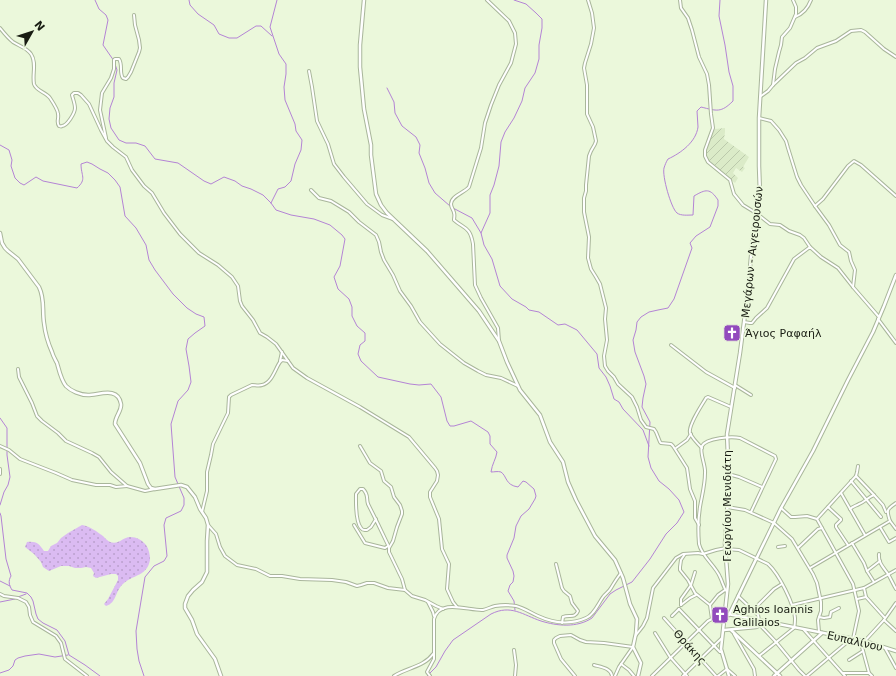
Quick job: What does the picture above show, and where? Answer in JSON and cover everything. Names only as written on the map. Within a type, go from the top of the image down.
[{"type":"street","points":[[364,0],[360,56],[364,109],[371,145],[376,194],[380,205],[427,251],[474,304],[499,341],[518,386],[540,415],[550,442],[563,462],[568,482],[576,500],[595,536],[615,560],[623,578],[630,604],[637,619],[634,647],[613,676],[612,672],[609,670],[594,665]]},
{"type":"street","points":[[487,0],[512,25],[516,36],[516,48],[511,63],[498,85],[491,105],[485,123],[481,148],[469,186],[466,190],[452,199],[451,203],[455,214],[454,220],[467,228],[472,238],[475,285],[498,328],[499,341]]},
{"type":"street","points":[[588,0],[594,28],[584,68],[587,82],[587,114],[593,127],[596,141],[590,151],[584,198],[584,212],[589,237],[588,258],[591,269],[600,284],[606,308],[605,319],[607,340],[604,356],[605,366],[618,384],[632,397],[641,420],[646,427],[654,429],[660,442],[671,444],[687,468],[691,490],[695,501],[695,518],[699,525]]},
{"type":"street","points":[[681,0],[681,8],[688,18],[697,50],[710,85],[710,110],[713,128],[705,150],[705,156],[710,163],[730,180],[734,194],[740,203],[770,224],[780,225],[800,235],[821,257],[839,270],[879,318],[896,343]]},
{"type":"street","name":"Μεγάρων - Αιγειρουσών","points":[[731,407],[744,322],[753,234],[760,194],[759,118],[766,0]]},
{"type":"street","points":[[774,84],[775,69],[782,37],[790,28],[795,17],[796,9],[793,0]]},
{"type":"street","points":[[795,17],[804,12],[812,0]]},
{"type":"street","points":[[106,139],[100,112],[102,95],[111,78],[114,69],[114,60],[120,60],[121,74],[123,78],[126,79],[132,70],[140,48],[134,15]]},
{"type":"street","points":[[0,28],[13,42],[27,50],[32,55],[35,86],[47,94],[51,99],[58,112],[57,123],[59,126],[64,126],[67,124],[75,108],[72,95],[74,93],[78,93],[89,104],[106,139],[113,147],[126,157],[132,170],[144,186],[152,193],[164,213],[183,237],[199,253],[218,265],[234,280],[238,286],[242,306],[253,320],[260,333],[274,342],[298,372],[409,437],[437,470],[437,481],[431,490],[430,497],[438,517],[442,549],[449,564],[447,591],[453,602],[458,606]]},
{"type":"street","points":[[760,96],[779,80],[794,64],[805,58],[816,49],[836,41],[851,31],[861,30],[865,32],[884,49],[896,57]]},
{"type":"street","points":[[309,72],[317,121],[328,144],[334,164],[367,204],[382,215],[393,219]]},
{"type":"street","points":[[759,118],[773,123],[782,134],[799,181],[829,225],[840,245],[850,254],[851,261],[856,270],[853,287]]},
{"type":"street","points":[[815,206],[848,166],[854,161],[861,165],[896,196]]},
{"type":"street","points":[[311,190],[319,198],[331,202],[349,212],[376,235],[384,260],[400,291],[422,325],[440,344],[478,372],[501,378],[518,386]]},
{"type":"street","points":[[0,233],[2,243],[5,248],[18,259],[41,290],[44,303],[44,327],[49,344],[66,386],[81,394],[89,395],[111,393],[117,395],[121,406],[115,420],[116,425],[140,464],[148,484],[151,488],[155,489]]},
{"type":"street","points":[[744,322],[750,324],[752,323],[765,310],[774,297],[794,259],[810,247]]},
{"type":"street","points":[[727,614],[757,559],[781,508],[813,451],[879,318],[896,275]]},
{"type":"street","points":[[671,345],[706,372],[751,395]]},
{"type":"street","points":[[202,512],[207,491],[207,472],[212,455],[213,444],[227,415],[229,408],[229,397],[252,384],[261,386],[266,383],[271,378],[280,362],[282,352]]},
{"type":"street","points":[[280,362],[282,360],[288,361]]},
{"type":"street","points":[[18,369],[19,378],[39,418],[66,441],[99,457],[111,472],[128,486]]},
{"type":"street","points":[[728,593],[725,590],[718,573],[703,554],[699,544],[700,508],[706,474],[702,448],[691,434],[690,430],[693,420],[707,397],[731,407]]},
{"type":"street","name":"Γεωργίου Μενιδιάτη","points":[[729,676],[722,652],[722,638],[724,622],[727,614],[728,593],[726,549],[728,474],[727,428],[731,407]]},
{"type":"street","points":[[675,448],[687,440],[691,434]]},
{"type":"street","points":[[702,448],[704,444],[710,440],[733,437],[740,438],[775,456],[776,459],[751,512]]},
{"type":"street","points":[[0,446],[9,450],[20,459],[56,472],[72,480],[96,485],[110,485],[116,487],[128,486],[145,491],[182,485],[186,486],[195,498],[207,520],[208,525],[206,572],[202,582],[188,596],[185,606],[192,620],[196,634],[215,659],[221,676]]},
{"type":"street","points":[[360,446],[370,463],[380,471],[384,481],[391,487],[394,497],[401,508],[402,514],[396,527],[393,541],[389,547]]},
{"type":"street","points":[[817,519],[856,476],[858,466]]},
{"type":"street","points":[[0,468],[0,474]]},
{"type":"street","points":[[728,474],[762,487]]},
{"type":"street","points":[[856,476],[885,507],[887,515],[896,529]]},
{"type":"street","points":[[851,481],[881,517]]},
{"type":"street","points":[[376,519],[367,530],[362,529],[360,526],[357,512],[356,494],[358,490],[363,489],[367,494],[367,502],[376,519],[389,547],[389,552],[405,590],[412,596],[428,601],[443,609]]},
{"type":"street","points":[[841,493],[865,536]]},
{"type":"street","points":[[850,509],[874,495]]},
{"type":"street","points":[[887,515],[887,510],[896,503]]},
{"type":"street","points":[[727,507],[751,512],[774,523],[792,539],[815,577],[820,598],[821,611],[818,620],[821,633],[774,676]]},
{"type":"street","points":[[828,507],[840,518],[841,520],[836,527],[848,545]]},
{"type":"street","points":[[738,596],[758,615],[760,625],[806,676],[852,639],[859,611],[857,599],[852,582],[836,552],[817,519],[808,516],[792,517],[781,508]]},
{"type":"street","points":[[810,568],[890,521]]},
{"type":"street","points":[[354,524],[365,542],[385,548],[389,547]]},
{"type":"street","points":[[208,525],[216,534],[220,547],[228,559],[237,565],[256,569],[268,576],[332,580],[346,582],[357,586],[372,583],[388,588],[405,590]]},
{"type":"street","points":[[880,527],[889,542],[896,538]]},
{"type":"street","points":[[798,548],[818,529],[822,528]]},
{"type":"street","points":[[852,543],[874,582]]},
{"type":"street","points":[[778,547],[785,546]]},
{"type":"street","points":[[636,635],[647,618],[653,588],[676,558],[685,554],[703,554],[716,550],[736,549],[765,562],[770,566],[790,598],[795,618],[794,628],[759,656]]},
{"type":"street","points":[[685,554],[681,560],[680,570],[687,578],[696,594],[710,605],[712,619]]},
{"type":"street","points":[[879,554],[880,561],[896,589]]},
{"type":"street","points":[[867,571],[880,561]]},
{"type":"street","points":[[556,564],[562,588],[570,596],[572,603],[578,611],[574,616],[564,617],[562,619],[562,623]]},
{"type":"street","points":[[792,605],[864,588],[896,570]]},
{"type":"street","points":[[681,605],[681,599],[691,585],[695,572]]},
{"type":"street","points":[[434,619],[437,613],[450,607],[458,606],[483,610],[500,605],[515,606],[552,621],[562,623],[579,620],[590,615],[611,589],[621,573]]},
{"type":"street","points":[[753,610],[774,589],[782,584]]},
{"type":"street","points":[[864,588],[866,597],[884,619],[896,630]]},
{"type":"street","points":[[710,605],[718,595],[725,590]]},
{"type":"street","points":[[0,594],[18,598],[26,602],[34,622],[56,636],[61,643],[66,660],[87,676]]},
{"type":"street","points":[[672,616],[681,605],[696,594]]},
{"type":"street","points":[[857,599],[866,597]]},
{"type":"street","points":[[428,601],[434,613],[434,659],[428,672],[430,676]]},
{"type":"street","points":[[872,676],[862,647],[864,642],[896,603]]},
{"type":"street","points":[[819,617],[830,617],[831,612],[839,608]]},
{"type":"street","points":[[679,609],[698,630],[720,652],[722,652]]},
{"type":"street","name":"Ευπαλίνου","points":[[727,614],[852,639],[896,651]]},
{"type":"street","name":"Θράκης","points":[[664,618],[717,676]]},
{"type":"street","points":[[652,676],[708,621],[712,619],[724,622]]},
{"type":"street","points":[[724,630],[756,627],[767,622]]},
{"type":"street","points":[[731,630],[780,676]]},
{"type":"street","points":[[804,630],[845,676]]},
{"type":"street","points":[[655,632],[670,657],[684,675],[687,676]]},
{"type":"street","points":[[734,632],[754,669],[755,676]]},
{"type":"street","points":[[575,676],[561,659],[554,643],[554,640],[558,637],[563,635],[571,635],[588,642],[634,647]]},
{"type":"street","points":[[684,675],[722,638]]},
{"type":"street","points":[[634,647],[641,663],[638,676]]},
{"type":"street","points":[[885,648],[896,668]]},
{"type":"street","points":[[514,650],[516,665],[515,676]]},
{"type":"street","points":[[849,660],[863,652]]},
{"type":"street","points":[[394,676],[421,664],[430,658],[434,653]]},
{"type":"street","points":[[621,664],[630,670],[634,676]]},
{"type":"street","points":[[717,676],[727,669],[735,676]]},
{"type":"street","points":[[842,673],[870,673]]},
{"type":"shaded area","points":[[725,128],[724,139],[749,157],[743,167],[745,168],[742,172],[736,168],[733,173],[738,178],[735,183],[712,164],[708,159],[706,152],[706,147],[715,129]]},
{"type":"shaded area","points":[[82,525],[93,529],[113,543],[128,537],[137,538],[144,543],[149,550],[150,560],[146,569],[124,583],[112,602],[106,606],[104,604],[118,580],[118,576],[116,574],[96,578],[93,576],[94,573],[91,568],[75,568],[69,566],[61,566],[49,571],[43,567],[41,562],[34,554],[25,547],[27,542],[33,542],[39,545],[44,551],[48,551],[51,546],[57,543],[61,538]]},
{"type":"waterway","points":[[95,0],[99,9],[106,15],[108,20],[103,45],[114,61]]},
{"type":"waterway","points":[[189,0],[190,5],[198,14],[214,25],[219,34],[229,38],[237,38],[256,26],[261,26],[272,36]]},
{"type":"waterway","points":[[271,203],[278,189],[285,187],[291,181],[295,164],[301,150],[302,140],[296,131],[295,124],[285,100],[284,87],[286,64],[279,54],[270,27],[277,0]]},
{"type":"waterway","points":[[514,0],[526,4],[542,19],[539,59],[535,73],[525,88],[522,101],[501,142],[499,166],[490,195],[490,213],[481,233],[484,245],[492,259],[500,286],[512,299],[529,310],[539,312],[558,325],[565,324],[577,330],[597,354],[599,368],[606,377],[614,399],[619,402],[623,409],[643,430],[649,446]]},
{"type":"waterway","points":[[427,676],[436,667],[453,640],[491,614],[498,611],[511,610],[541,621],[560,625],[573,625],[592,618],[610,594],[632,582],[650,559],[666,534],[677,523],[684,512],[679,500],[659,481],[651,468],[648,457],[650,422],[642,407],[646,384],[635,352],[633,340],[637,322],[641,317],[649,312],[668,308],[674,299],[692,248],[690,243],[696,236],[710,227],[718,206],[718,200],[713,193],[705,191],[694,196],[693,215],[683,215],[677,213],[670,199],[664,168],[668,159],[678,154],[691,142],[697,132],[697,111],[701,107],[718,110],[725,108],[733,101],[733,86],[719,16],[720,0]]},
{"type":"waterway","points":[[115,64],[117,70],[114,83],[114,97],[110,108],[109,119],[111,128],[119,140],[126,143],[136,143],[145,146],[155,159],[178,163],[204,181],[211,184],[224,177],[235,181],[242,186],[263,195],[276,210],[291,215],[314,219],[330,225],[342,235],[345,239],[340,266],[334,277],[338,289],[349,299],[352,307],[352,316],[357,326],[365,333],[365,341],[360,345],[358,354],[361,361],[378,377],[410,384],[431,384],[441,397],[447,421],[450,426],[471,421],[488,432],[490,436],[490,444],[497,452],[491,472],[501,472],[508,482],[514,486],[518,487],[523,481],[534,489],[536,496],[535,499],[529,509],[521,516],[516,526],[514,538],[507,555],[514,576],[513,582],[508,591],[514,601],[515,610]]},
{"type":"waterway","points":[[387,88],[394,102],[395,113],[402,126],[416,137],[420,145],[419,153],[429,183],[435,193],[450,206]]},
{"type":"waterway","points":[[0,145],[9,150],[12,160],[11,166],[15,178],[24,185],[36,177],[43,181],[77,188],[83,180],[81,164],[87,162],[108,173],[120,187],[125,216],[136,228],[146,245],[149,260],[155,270],[173,294],[187,308],[204,317],[205,326],[188,339],[186,349],[191,382],[188,390],[178,401],[171,424],[175,477],[184,498],[184,505],[181,511],[166,518],[164,525],[167,556],[164,561],[154,566],[145,577],[136,631],[139,661],[144,676]]},
{"type":"waterway","points":[[453,208],[472,218],[481,233]]},
{"type":"waterway","points":[[0,418],[7,428],[7,455],[10,477],[0,505]]},
{"type":"waterway","points":[[0,513],[6,559],[11,576],[9,583],[12,590],[27,593],[33,601],[38,619],[57,630],[65,641],[69,655],[100,676]]},
{"type":"waterway","points":[[0,581],[10,586]]},
{"type":"waterway","points":[[18,597],[26,594]]},
{"type":"waterway","points":[[0,602],[15,599]]},
{"type":"waterway","points":[[0,673],[9,670],[13,666],[15,660],[25,656],[39,654],[55,657],[68,655]]},
{"type":"place","name":"Άγιος Ραφαήλ","points":[[732,333]]},
{"type":"place","name":"Aghios Ioannis Galilaios","points":[[720,615]]}]
